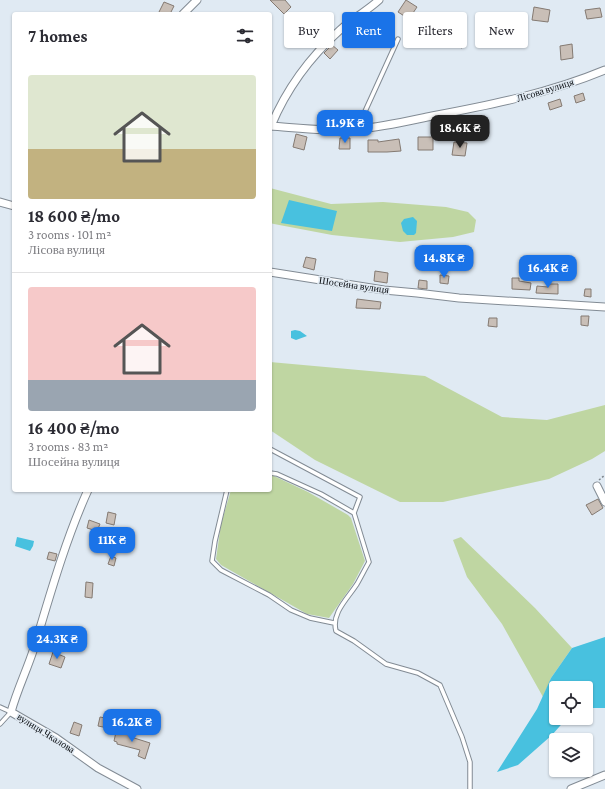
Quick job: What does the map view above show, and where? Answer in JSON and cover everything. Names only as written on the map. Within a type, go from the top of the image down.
[{"type":"street","points":[[186,12],[197,0]]},
{"type":"street","points":[[272,122],[280,105],[321,49],[341,29],[379,0]]},
{"type":"street","name":"Лісова вулиця","points":[[272,126],[314,130],[357,129],[496,104],[553,89],[605,70]]},
{"type":"street","points":[[0,202],[12,205]]},
{"type":"street","name":"Шосейна вулиця","points":[[272,272],[384,290],[417,292],[459,298],[605,307]]},
{"type":"street","points":[[597,486],[605,502]]},
{"type":"street","name":"вулиця Чкалова","points":[[87,492],[47,602],[33,650],[11,712],[56,738],[98,768],[137,789]]},
{"type":"street","points":[[571,789],[605,775]]},
{"type":"lane","points":[[357,129],[398,39]]},
{"type":"lane","points":[[272,450],[360,497],[354,513],[369,562],[357,584],[340,608],[334,623],[336,631],[354,641],[386,664],[418,673],[440,685],[462,737],[470,762],[470,789]]},
{"type":"lane","points":[[272,473],[277,474],[321,494],[354,513]]},
{"type":"lane","points":[[227,492],[216,534],[212,561],[221,570],[269,595],[291,610],[310,618],[334,623]]},
{"type":"lane","points":[[0,707],[11,712],[0,724]]},
{"type":"green space","points":[[272,189],[331,204],[383,202],[446,207],[468,212],[476,220],[474,232],[453,237],[400,242],[332,235],[272,224]]},
{"type":"green space","points":[[272,362],[425,376],[502,417],[547,420],[605,405],[605,451],[592,459],[549,479],[443,502],[400,502],[315,460],[272,431]]},
{"type":"green space","points":[[272,476],[274,476],[308,492],[348,515],[351,518],[365,561],[353,584],[329,618],[307,614],[221,565],[216,559],[221,524],[230,492],[272,492]]},
{"type":"green space","points":[[461,537],[535,608],[572,648],[549,681],[543,697],[502,624],[467,577],[453,540]]},
{"type":"water","points":[[289,200],[337,211],[332,231],[281,223]]},
{"type":"water","points":[[413,217],[417,221],[416,233],[414,235],[407,235],[403,231],[401,223],[404,219]]},
{"type":"water","points":[[291,331],[300,331],[307,336],[296,340],[291,338]]},
{"type":"water","points":[[17,537],[34,541],[30,551],[15,546]]},
{"type":"water","points":[[605,637],[605,708],[593,708],[593,681],[550,681],[572,648]]},
{"type":"water","points":[[549,682],[549,725],[561,725],[554,733],[549,733],[549,738],[518,765],[497,772],[537,709]]},
{"type":"building","points":[[270,0],[285,0],[291,7],[284,12],[284,14]]},
{"type":"building","points":[[406,0],[417,7],[414,12],[403,12],[403,15],[398,12]]},
{"type":"building","points":[[164,2],[174,6],[171,12],[159,12]]},
{"type":"building","points":[[534,7],[550,10],[548,22],[532,20]]},
{"type":"building","points":[[600,8],[602,17],[587,19],[585,10]]},
{"type":"building","points":[[572,44],[573,58],[561,60],[560,46]]},
{"type":"building","points":[[334,47],[338,50],[330,59],[324,53],[329,48],[334,48]]},
{"type":"building","points":[[583,93],[585,100],[576,103],[574,96]]},
{"type":"building","points":[[560,99],[562,106],[550,110],[548,103]]},
{"type":"building","points":[[296,134],[307,137],[304,150],[293,147]]},
{"type":"building","points":[[418,137],[433,137],[433,150],[418,150]]},
{"type":"building","points":[[340,138],[350,138],[350,149],[339,149]]},
{"type":"building","points":[[399,139],[401,151],[368,152],[368,140],[378,140],[378,142]]},
{"type":"building","points":[[454,142],[467,143],[465,156],[452,155]]},
{"type":"building","points":[[306,257],[316,259],[314,270],[303,267]]},
{"type":"building","points":[[375,271],[388,273],[387,283],[374,281]]},
{"type":"building","points":[[440,275],[449,276],[448,284],[440,283]]},
{"type":"building","points":[[512,278],[519,278],[519,281],[531,283],[530,290],[512,289]]},
{"type":"building","points":[[419,280],[427,281],[427,289],[418,288]]},
{"type":"building","points":[[549,284],[558,284],[558,294],[536,293],[537,286],[548,287]]},
{"type":"building","points":[[585,289],[591,289],[591,297],[584,296]]},
{"type":"building","points":[[357,299],[381,302],[380,309],[356,308]]},
{"type":"building","points":[[581,316],[589,316],[588,326],[581,325]]},
{"type":"building","points":[[489,318],[497,318],[497,327],[488,326]]},
{"type":"building","points":[[598,499],[603,508],[592,515],[586,505]]},
{"type":"building","points":[[108,512],[116,514],[114,525],[106,523]]},
{"type":"building","points":[[89,520],[100,524],[97,531],[87,528]]},
{"type":"building","points":[[110,542],[116,544],[114,551],[108,550]]},
{"type":"building","points":[[49,552],[57,554],[55,561],[47,559]]},
{"type":"building","points":[[111,556],[116,558],[114,566],[108,564]]},
{"type":"building","points":[[86,582],[93,583],[92,598],[85,597]]},
{"type":"building","points":[[53,652],[65,657],[61,668],[49,664]]},
{"type":"building","points":[[100,717],[110,719],[108,728],[98,726]]},
{"type":"building","points":[[74,722],[82,725],[79,736],[70,733]]},
{"type":"building","points":[[122,730],[133,733],[131,737],[150,743],[145,759],[138,756],[140,750],[117,744],[117,742],[114,741],[116,732],[121,733]]}]
